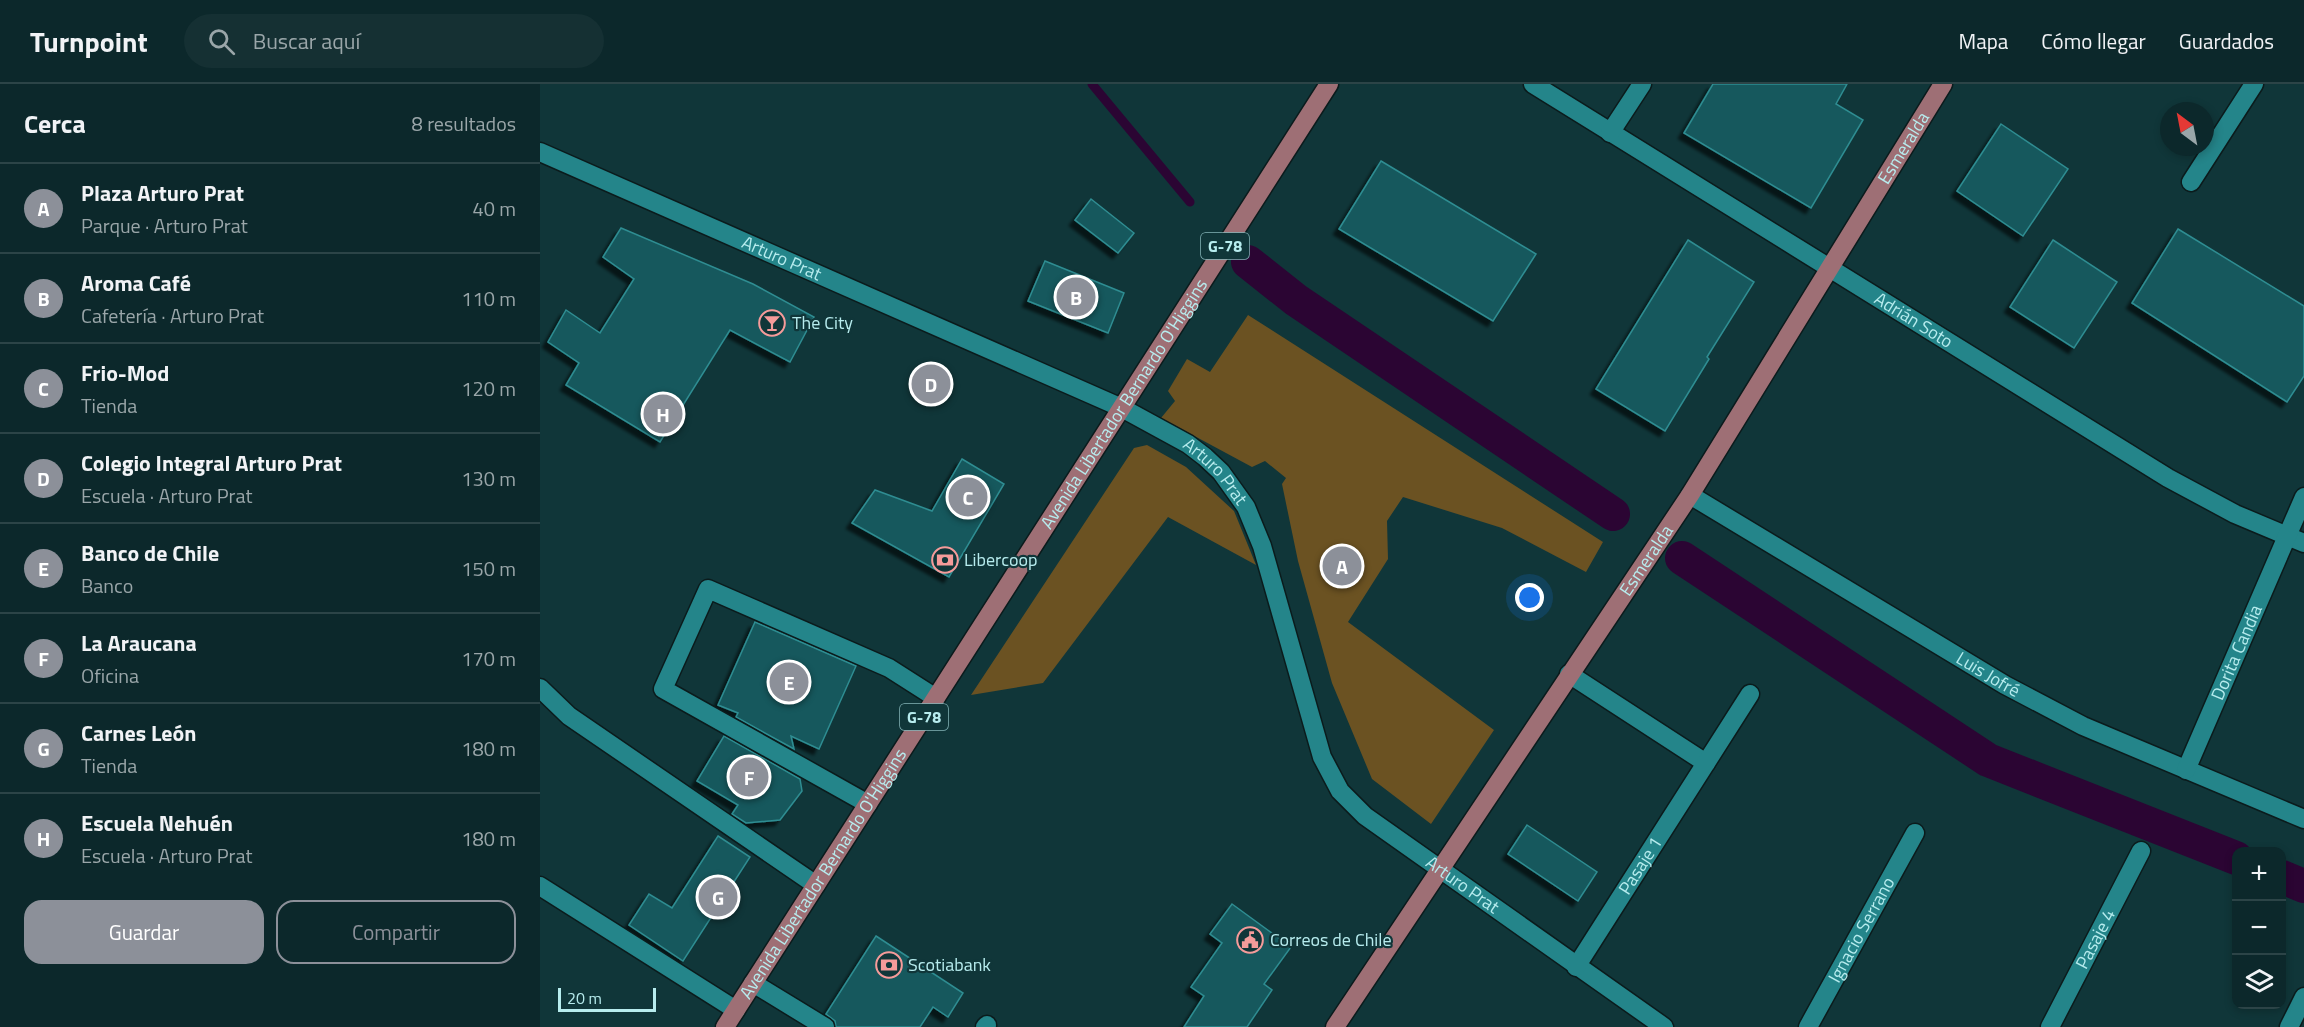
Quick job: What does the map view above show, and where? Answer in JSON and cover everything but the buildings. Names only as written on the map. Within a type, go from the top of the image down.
[{"type":"main road","name":"Avenida Libertador Bernardo O'Higgins","points":[[725,1027],[1329,84]]},
{"type":"main road","name":"Esmeralda","points":[[1335,1027],[1690,495],[1942,84]]},
{"type":"street","name":"Adrián Soto","points":[[1533,84],[2168,478],[2235,514],[2304,543]]},
{"type":"street","points":[[1610,133],[1642,84]]},
{"type":"street","points":[[2191,183],[2254,84]]},
{"type":"street","name":"Arturo Prat","points":[[540,152],[1122,408],[1188,444],[1205,457],[1235,489],[1256,526],[1329,775],[1351,805],[1576,967],[1664,1027]]},
{"type":"street","name":"Luis Jofré","points":[[1690,495],[2005,686],[2083,726],[2304,819]]},
{"type":"street","name":"Dorita Candia","points":[[2186,770],[2304,497]]},
{"type":"street","points":[[868,804],[663,689],[708,589],[889,668],[936,698]]},
{"type":"street","points":[[1569,674],[1706,764]]},
{"type":"street","points":[[540,688],[569,716],[816,885]]},
{"type":"street","name":"Pasaje 1","points":[[1576,967],[1750,694]]},
{"type":"street","name":"Ignacio Serrano","points":[[1808,1027],[1915,833]]},
{"type":"street","name":"Pasaje 4","points":[[2050,1027],[2141,851]]},
{"type":"street","points":[[540,886],[736,1010]]},
{"type":"street","points":[[753,983],[825,1027]]},
{"type":"street","points":[[2289,1027],[2304,997]]},
{"type":"shaded area","points":[[1248,315],[1603,542],[1586,572],[1502,528],[1403,497],[1387,521],[1388,559],[1348,622],[1494,730],[1431,824],[1372,779],[1332,683],[1298,561],[1282,484],[1286,478],[1265,461],[1252,467],[1161,418],[1175,401],[1168,391],[1187,359],[1210,372]]},
{"type":"shaded area","points":[[1147,445],[1186,467],[1234,511],[1256,565],[1168,517],[1043,683],[971,695],[1134,448]]},
{"type":"waterway","points":[[1092,84],[1190,202]]},
{"type":"waterway","points":[[1248,262],[1296,300],[1613,514]]},
{"type":"waterway","points":[[1682,558],[1988,760],[2232,856]]},
{"type":"waterway","points":[[2286,879],[2304,886]]},
{"type":"place","name":"Aroma Café","points":[[1076,297]]},
{"type":"place","name":"The City","points":[[772,323]]},
{"type":"place","name":"Colegio Integral Arturo Prat","points":[[931,384]]},
{"type":"place","name":"Escuela Nehuén","points":[[663,414]]},
{"type":"place","name":"Frio-Mod","points":[[968,497]]},
{"type":"place","name":"Libercoop","points":[[945,560]]},
{"type":"place","name":"Plaza Arturo Prat","points":[[1342,566]]},
{"type":"place","name":"Banco de Chile","points":[[789,682]]},
{"type":"place","name":"La Araucana","points":[[749,777]]},
{"type":"place","name":"Carnes León","points":[[718,897]]},
{"type":"place","name":"Correos de Chile","points":[[1250,940]]},
{"type":"place","name":"Scotiabank","points":[[889,965]]}]
